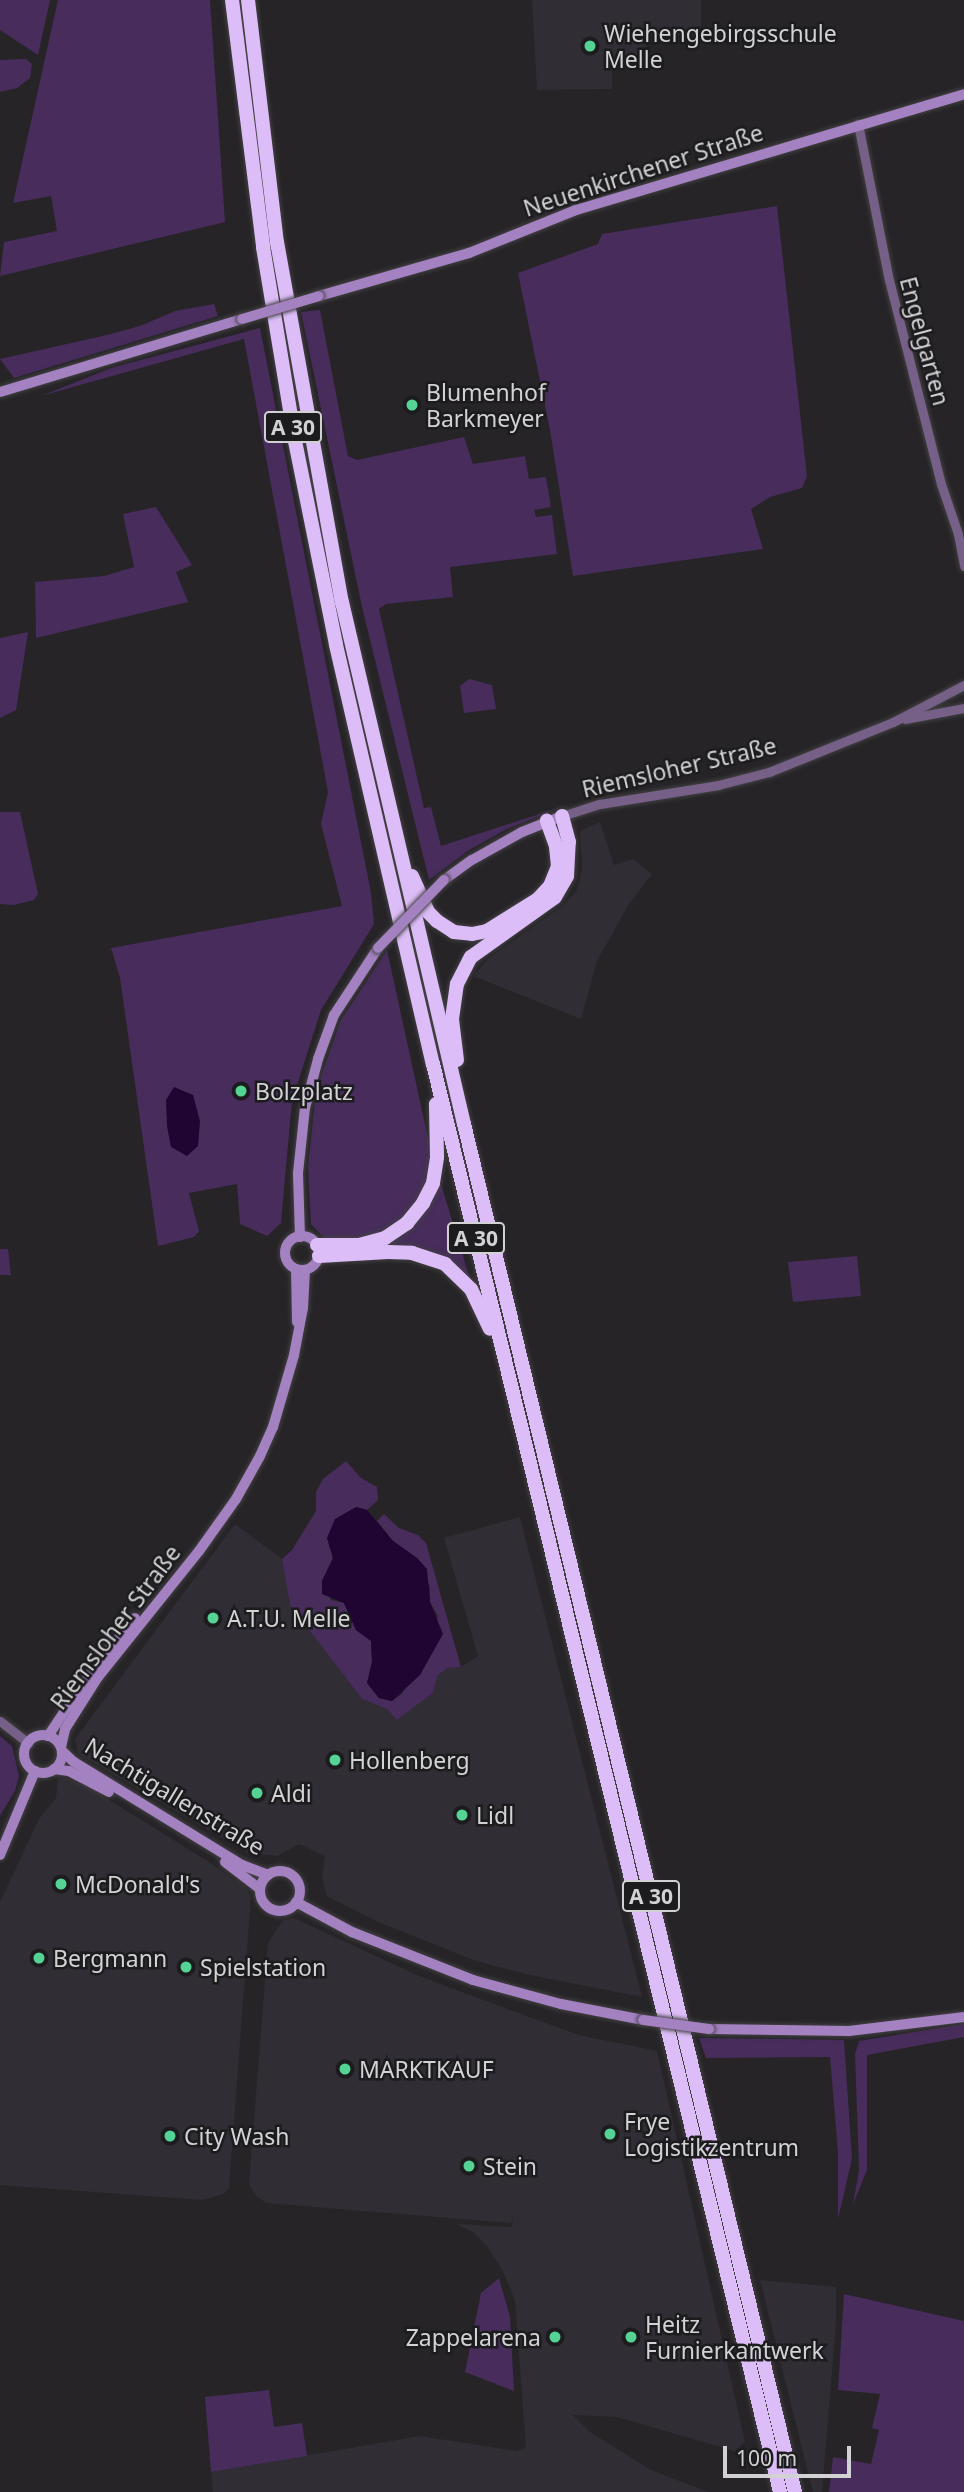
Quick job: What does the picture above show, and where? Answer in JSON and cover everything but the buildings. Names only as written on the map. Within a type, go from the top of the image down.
[{"type":"highway","name":"A 30","points":[[232,0],[261,234],[295,441],[339,659],[433,1064],[780,2492]]},
{"type":"highway","name":"A 30","points":[[248,0],[277,242],[342,601],[464,1124],[795,2492]]},
{"type":"highway","points":[[464,1124],[452,1019],[457,984],[471,957],[555,897],[567,876],[569,842],[562,816]]},
{"type":"highway","points":[[392,823],[428,912],[437,922],[454,932],[472,934],[487,930],[510,918],[538,899],[551,886],[558,866],[556,846],[547,821]]},
{"type":"highway","points":[[318,1251],[385,1238],[407,1223],[423,1203],[433,1183],[437,1157],[433,1064]]},
{"type":"highway","points":[[318,1251],[412,1253],[451,1268],[471,1289],[483,1309],[519,1413]]},
{"type":"main road","name":"Neuenkirchener Straße","points":[[0,392],[336,290],[469,253],[576,210],[964,93]]},
{"type":"main road","name":"Riemsloher Straße","points":[[300,1237],[298,1173],[305,1108],[318,1059],[334,1015],[378,948],[444,880],[490,850],[562,816]]},
{"type":"main road","points":[[300,1237],[310,1238],[318,1251],[314,1266],[300,1270],[288,1261],[286,1250],[291,1241],[300,1237]]},
{"type":"main road","name":"Riemsloher Straße","points":[[61,1749],[65,1729],[98,1676],[236,1499],[273,1427],[294,1355],[300,1270]]},
{"type":"main road","name":"Riemsloher Straße","points":[[48,1736],[89,1675],[209,1534]]},
{"type":"main road","points":[[48,1736],[61,1749],[61,1759],[54,1769],[46,1773],[35,1771],[24,1757],[28,1743],[36,1737],[48,1736]]},
{"type":"main road","name":"Nachtigallenstraße","points":[[61,1749],[74,1762],[242,1865],[268,1875]]},
{"type":"main road","name":"Nachtigallenstraße","points":[[54,1769],[69,1771],[155,1818],[228,1864],[260,1889]]},
{"type":"main road","points":[[0,1855],[35,1771]]},
{"type":"main road","points":[[279,1871],[295,1878],[300,1890],[296,1902],[286,1910],[272,1910],[262,1901],[260,1889],[268,1875],[279,1871]]},
{"type":"main road","points":[[296,1902],[352,1932],[473,1980],[561,2004],[643,2020],[709,2029],[849,2031],[964,2017]]},
{"type":"street","name":"Engelgarten","points":[[858,124],[886,269],[941,484],[958,534],[964,566]]},
{"type":"street","name":"Riemsloher Straße","points":[[562,816],[600,804],[718,785],[769,772],[893,722],[964,685]]},
{"type":"street","points":[[893,722],[964,708]]},
{"type":"street","points":[[0,1721],[28,1743]]},
{"type":"shaded area","points":[[0,0],[50,0],[38,55],[0,30]]},
{"type":"shaded area","points":[[58,0],[210,0],[225,222],[0,276],[4,242],[57,231],[51,196],[13,203]]},
{"type":"shaded area","name":"Wiehengebirgsschule Melle","points":[[532,0],[701,0],[701,35],[646,35],[646,56],[612,59],[612,89],[537,90]]},
{"type":"shaded area","points":[[26,59],[32,64],[30,78],[17,88],[0,92],[0,60]]},
{"type":"shaded area","points":[[777,206],[807,476],[802,488],[770,497],[751,509],[763,549],[573,576],[550,430],[518,273],[598,244],[602,234]]},
{"type":"shaded area","points":[[214,304],[218,316],[14,378],[0,359],[107,335],[140,326],[175,311]]},
{"type":"shaded area","points":[[320,310],[348,456],[357,460],[464,437],[473,464],[525,456],[529,479],[546,477],[551,507],[534,510],[536,517],[552,515],[557,554],[450,567],[453,597],[386,604],[379,609],[424,808],[431,807],[441,846],[561,807],[507,829],[469,850],[429,880],[362,607],[301,312]]},
{"type":"shaded area","points":[[260,328],[371,893],[374,924],[321,1010],[292,1101],[281,1223],[267,1236],[240,1224],[237,1184],[189,1193],[199,1231],[194,1237],[158,1246],[120,978],[111,948],[342,906],[321,824],[328,792],[244,339],[41,396],[111,368]]},
{"type":"shaded area","points":[[156,507],[192,565],[176,572],[188,602],[36,638],[35,582],[104,576],[134,567],[123,514]]},
{"type":"shaded area","points":[[28,632],[16,710],[0,718],[0,638]]},
{"type":"shaded area","points":[[469,679],[492,685],[496,709],[464,713],[460,686]]},
{"type":"shaded area","points":[[0,812],[20,812],[38,894],[34,900],[14,905],[0,904]]},
{"type":"shaded area","points":[[600,822],[614,865],[633,859],[652,874],[629,904],[597,961],[581,1019],[473,976],[489,958],[561,907],[577,891],[582,870],[580,831]]},
{"type":"shaded area","points":[[387,950],[431,1152],[479,1308],[455,1276],[423,1259],[326,1240],[311,1224],[308,1167],[316,1091],[341,1020]]},
{"type":"shaded area","points":[[174,1087],[193,1095],[200,1121],[198,1146],[187,1156],[171,1147],[167,1126],[166,1100]]},
{"type":"shaded area","points":[[0,1249],[8,1249],[11,1275],[0,1275]]},
{"type":"shaded area","points":[[857,1256],[861,1296],[793,1302],[788,1262]]},
{"type":"shaded area","points":[[346,1461],[361,1478],[377,1487],[378,1500],[367,1510],[356,1507],[327,1538],[333,1558],[322,1581],[331,1600],[344,1603],[356,1630],[371,1641],[372,1662],[367,1683],[379,1698],[392,1701],[402,1694],[438,1616],[430,1602],[430,1587],[417,1558],[393,1541],[377,1521],[384,1514],[399,1528],[418,1535],[426,1543],[461,1667],[448,1668],[438,1675],[433,1693],[397,1720],[387,1709],[362,1699],[290,1605],[282,1559],[292,1550],[316,1511],[316,1492],[323,1479]]},
{"type":"shaded area","points":[[356,1507],[367,1510],[393,1541],[417,1558],[427,1569],[430,1602],[443,1634],[420,1675],[392,1701],[379,1698],[367,1683],[372,1662],[371,1641],[356,1630],[344,1603],[322,1594],[322,1581],[333,1558],[327,1538],[335,1519]]},
{"type":"shaded area","points":[[520,1517],[642,1997],[530,1975],[476,1961],[378,1922],[327,1896],[322,1878],[325,1856],[299,1844],[277,1856],[248,1853],[78,1754],[75,1739],[235,1524],[282,1559],[290,1605],[362,1699],[387,1709],[397,1720],[433,1693],[438,1675],[448,1668],[461,1667],[478,1656],[444,1538]]},
{"type":"shaded area","points":[[0,1736],[12,1746],[19,1776],[15,1791],[0,1816]]},
{"type":"shaded area","points":[[65,1778],[90,1788],[209,1862],[245,1887],[251,1896],[229,2188],[224,2194],[202,2200],[0,2185],[0,1902],[39,1819],[56,1798],[58,1779]]},
{"type":"shaded area","points":[[294,1918],[419,1976],[529,2017],[579,2035],[657,2051],[745,2442],[734,2451],[617,2417],[573,2415],[590,2432],[651,2470],[708,2492],[213,2492],[211,2472],[420,2436],[517,2451],[526,2448],[515,2300],[503,2271],[487,2246],[473,2232],[456,2224],[512,2227],[513,2215],[511,2223],[266,2203],[256,2196],[249,2184],[268,1943],[283,1920]]},
{"type":"shaded area","points":[[964,2024],[964,2037],[867,2055],[867,2170],[853,2204],[859,2170],[855,2054],[859,2041]]},
{"type":"shaded area","points":[[699,2038],[844,2040],[852,2159],[838,2219],[838,2152],[830,2057],[706,2058]]},
{"type":"shaded area","points":[[499,2278],[510,2317],[514,2391],[465,2372],[481,2293]]},
{"type":"shaded area","points":[[760,2280],[836,2287],[836,2323],[822,2492],[813,2492]]},
{"type":"shaded area","points":[[844,2294],[964,2321],[964,2492],[829,2492],[833,2457],[871,2464],[879,2430],[872,2428],[880,2394],[838,2390]]},
{"type":"shaded area","points":[[269,2390],[274,2427],[302,2423],[307,2456],[211,2472],[205,2397]]},
{"type":"place","name":"Wiehengebirgsschule Melle","points":[[590,46]]},
{"type":"place","name":"Blumenhof Barkmeyer","points":[[412,405]]},
{"type":"place","name":"Bolzplatz","points":[[241,1091]]},
{"type":"place","name":"A.T.U. Melle","points":[[213,1618]]},
{"type":"place","name":"Hollenberg","points":[[335,1760]]},
{"type":"place","name":"Aldi","points":[[257,1793]]},
{"type":"place","name":"Lidl","points":[[462,1815]]},
{"type":"place","name":"McDonald's","points":[[61,1884]]},
{"type":"place","name":"Bergmann","points":[[39,1958]]},
{"type":"place","name":"Spielstation","points":[[186,1967]]},
{"type":"place","name":"MARKTKAUF","points":[[345,2069]]},
{"type":"place","name":"Frye Logistikzentrum","points":[[610,2134]]},
{"type":"place","name":"City Wash","points":[[170,2136]]},
{"type":"place","name":"Stein","points":[[469,2166]]},
{"type":"place","name":"Zappelarena","points":[[555,2337]]},
{"type":"place","name":"Heitz Furnierkantwerk","points":[[631,2337]]}]
